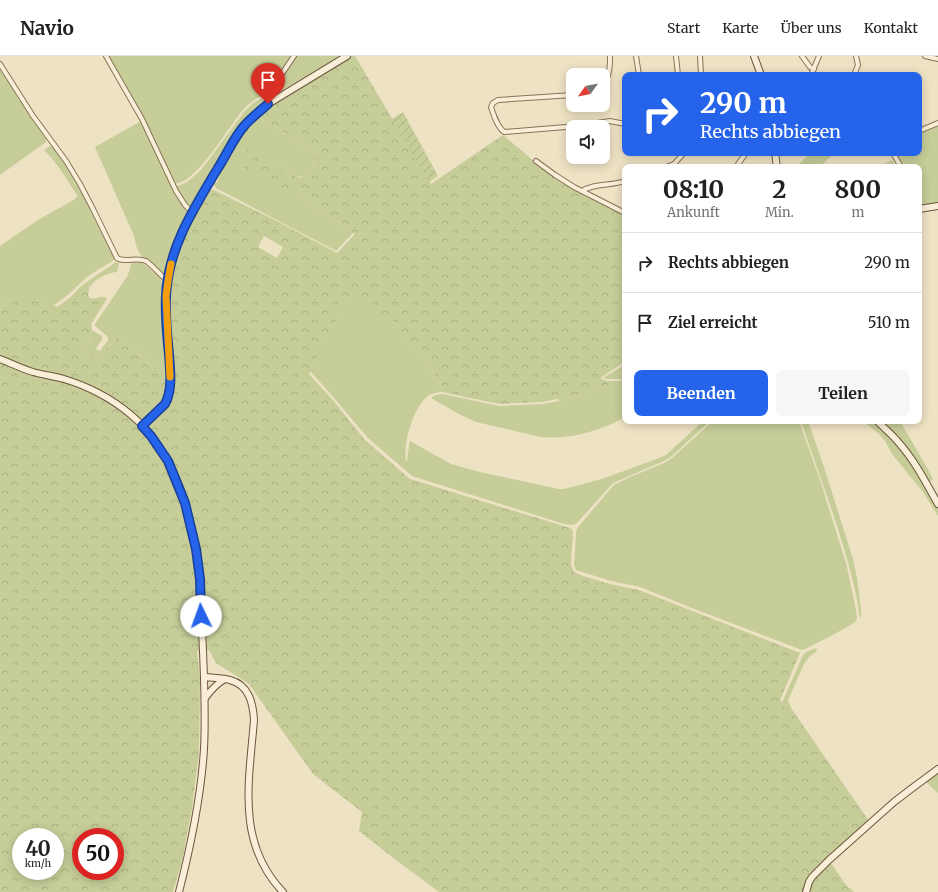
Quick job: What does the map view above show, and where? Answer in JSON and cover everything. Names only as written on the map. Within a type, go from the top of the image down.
[{"type":"street","points":[[106,56],[142,119],[176,191],[185,205],[192,212]]},
{"type":"street","points":[[268,104],[268,96],[294,56]]},
{"type":"street","points":[[142,426],[168,400],[170,375],[166,296],[174,250],[192,212],[239,132],[251,118],[268,104],[347,56]]},
{"type":"street","points":[[609,68],[610,56]]},
{"type":"street","points":[[636,56],[639,72]]},
{"type":"street","points":[[676,56],[678,72]]},
{"type":"street","points":[[700,56],[701,72]]},
{"type":"street","points":[[754,56],[760,72]]},
{"type":"street","points":[[802,56],[810,67],[814,69]]},
{"type":"street","points":[[812,72],[819,56]]},
{"type":"street","points":[[855,72],[858,65],[856,56]]},
{"type":"street","points":[[925,56],[938,59]]},
{"type":"street","points":[[0,64],[33,116],[70,167],[117,258],[120,260],[132,259],[146,262],[168,281]]},
{"type":"street","points":[[566,96],[495,101],[491,105],[492,112],[504,132],[578,126],[610,121],[622,123]]},
{"type":"street","points":[[922,130],[938,123]]},
{"type":"street","points":[[674,164],[681,156]]},
{"type":"street","points":[[536,161],[582,191],[622,211]]},
{"type":"street","points":[[582,191],[588,188],[622,182]]},
{"type":"street","points":[[922,209],[938,206]]},
{"type":"street","points":[[0,359],[32,372],[64,379],[83,386],[114,402],[130,414],[151,436],[168,461],[178,484],[187,511],[196,549],[200,579],[205,677],[204,750],[198,806],[189,853],[179,892]]},
{"type":"street","points":[[880,424],[903,448],[916,466],[938,504]]},
{"type":"street","points":[[205,677],[231,680],[244,689],[248,694],[252,705],[254,720],[248,805],[250,824],[256,849],[263,866],[283,892]]},
{"type":"street","points":[[204,699],[218,682],[225,679]]},
{"type":"street","points":[[806,892],[812,877],[829,860],[894,802],[938,769]]},
{"type":"green space","points":[[107,56],[342,56],[271,96],[265,98],[262,96],[251,102],[242,111],[200,167],[191,176],[181,182],[173,183],[144,118]]},
{"type":"green space","points":[[352,56],[355,56],[431,184],[503,135],[535,162],[582,192],[622,215],[622,363],[600,378],[607,381],[616,381],[616,385],[604,387],[559,401],[558,399],[541,402],[500,404],[443,392],[426,356],[391,334],[394,321],[348,297],[309,374],[332,399],[365,440],[410,479],[570,528],[573,531],[571,565],[574,572],[610,584],[639,590],[800,653],[780,700],[786,708],[791,708],[869,821],[828,859],[846,885],[854,892],[439,892],[359,831],[362,812],[313,774],[249,684],[216,663],[209,650],[197,651],[200,681],[199,752],[192,808],[182,861],[173,892],[0,892],[0,309],[11,299],[35,299],[57,307],[71,297],[88,281],[88,295],[90,298],[94,299],[105,297],[107,299],[91,324],[91,334],[82,349],[97,361],[113,340],[118,337],[127,342],[155,367],[173,377],[169,305],[170,281],[186,232],[194,215],[210,190],[214,190],[273,219],[337,253],[355,234],[351,232],[347,226],[309,206],[300,192],[294,189],[280,187],[241,166],[240,156],[242,152],[247,150],[278,165],[290,174],[299,178],[307,176],[316,161],[316,152],[258,117],[259,114],[287,96]],"holes":[[[264,236],[283,247],[277,258],[258,247]]]},
{"type":"green space","points":[[0,68],[46,139],[46,142],[0,175]]},
{"type":"green space","points":[[260,99],[263,100],[263,103],[239,125],[191,208],[189,207],[175,186],[187,182],[200,171],[244,112],[253,103]]},
{"type":"green space","points":[[403,112],[438,176],[429,182],[392,119]]},
{"type":"green space","points":[[258,117],[316,152],[316,161],[307,176],[295,176],[288,173],[278,165],[294,189],[300,192],[309,206],[347,226],[353,233],[336,251],[216,188],[213,183],[217,183],[223,166],[242,134]]},
{"type":"green space","points":[[141,121],[155,150],[190,212],[181,225],[171,247],[164,274],[149,260],[141,256],[134,236],[95,147]]},
{"type":"green space","points":[[938,125],[938,203],[922,205],[922,164],[902,164],[897,156],[922,156],[922,132]]},
{"type":"green space","points":[[52,146],[65,163],[92,209],[114,260],[88,276],[69,294],[53,306],[35,299],[11,299],[0,309],[0,246],[38,220],[75,199],[78,195],[44,150]]},
{"type":"green space","points":[[807,156],[831,156],[823,164],[799,164]]},
{"type":"green space","points":[[892,160],[895,164],[884,164]]},
{"type":"green space","points":[[116,262],[119,263],[117,272],[101,277],[89,288],[88,281]]},
{"type":"green space","points":[[134,262],[143,263],[160,278],[164,288],[163,313],[167,375],[154,367],[123,339],[118,337],[113,340],[97,361],[82,349],[90,338],[92,330],[102,336],[102,339],[96,349],[100,351],[108,340],[108,337],[95,326],[95,324],[128,275],[131,264]]},
{"type":"green space","points":[[348,296],[394,321],[392,334],[426,356],[443,392],[431,394],[418,408],[410,426],[406,445],[406,461],[408,460],[407,458],[410,441],[451,464],[558,489],[564,489],[605,478],[666,455],[700,424],[707,424],[672,456],[664,461],[613,483],[576,524],[564,524],[412,476],[367,437],[310,371]]},
{"type":"green space","points":[[622,366],[622,379],[603,378]]},
{"type":"green space","points":[[622,380],[622,418],[595,430],[574,436],[552,438],[541,437],[476,422],[431,398],[435,395],[443,394],[499,406],[542,404],[559,401],[604,387],[616,385],[616,381]]},
{"type":"green space","points":[[710,424],[800,424],[820,480],[846,563],[855,605],[857,617],[856,621],[829,637],[802,650],[640,587],[611,581],[576,570],[574,565],[576,532],[578,527],[614,485],[664,463],[673,457]]},
{"type":"green space","points":[[802,424],[809,424],[853,559],[861,609],[860,618],[854,584],[833,515]]},
{"type":"green space","points":[[867,424],[902,424],[933,480],[924,484],[938,508],[938,516],[923,492],[892,454],[885,441]]},
{"type":"green space","points":[[816,648],[817,651],[809,657],[804,664],[788,700],[791,708],[786,708],[782,703],[803,655],[806,652]]},
{"type":"green space","points":[[938,773],[938,793],[927,783],[928,780]]},
{"type":"slow traffic","points":[[170,377],[166,296],[171,264]]},
{"type":"route","points":[[201,616],[200,579],[196,549],[185,503],[168,461],[151,436],[142,426],[160,410],[168,400],[170,375],[166,296],[174,250],[192,212],[239,132],[251,118],[268,104]]}]
